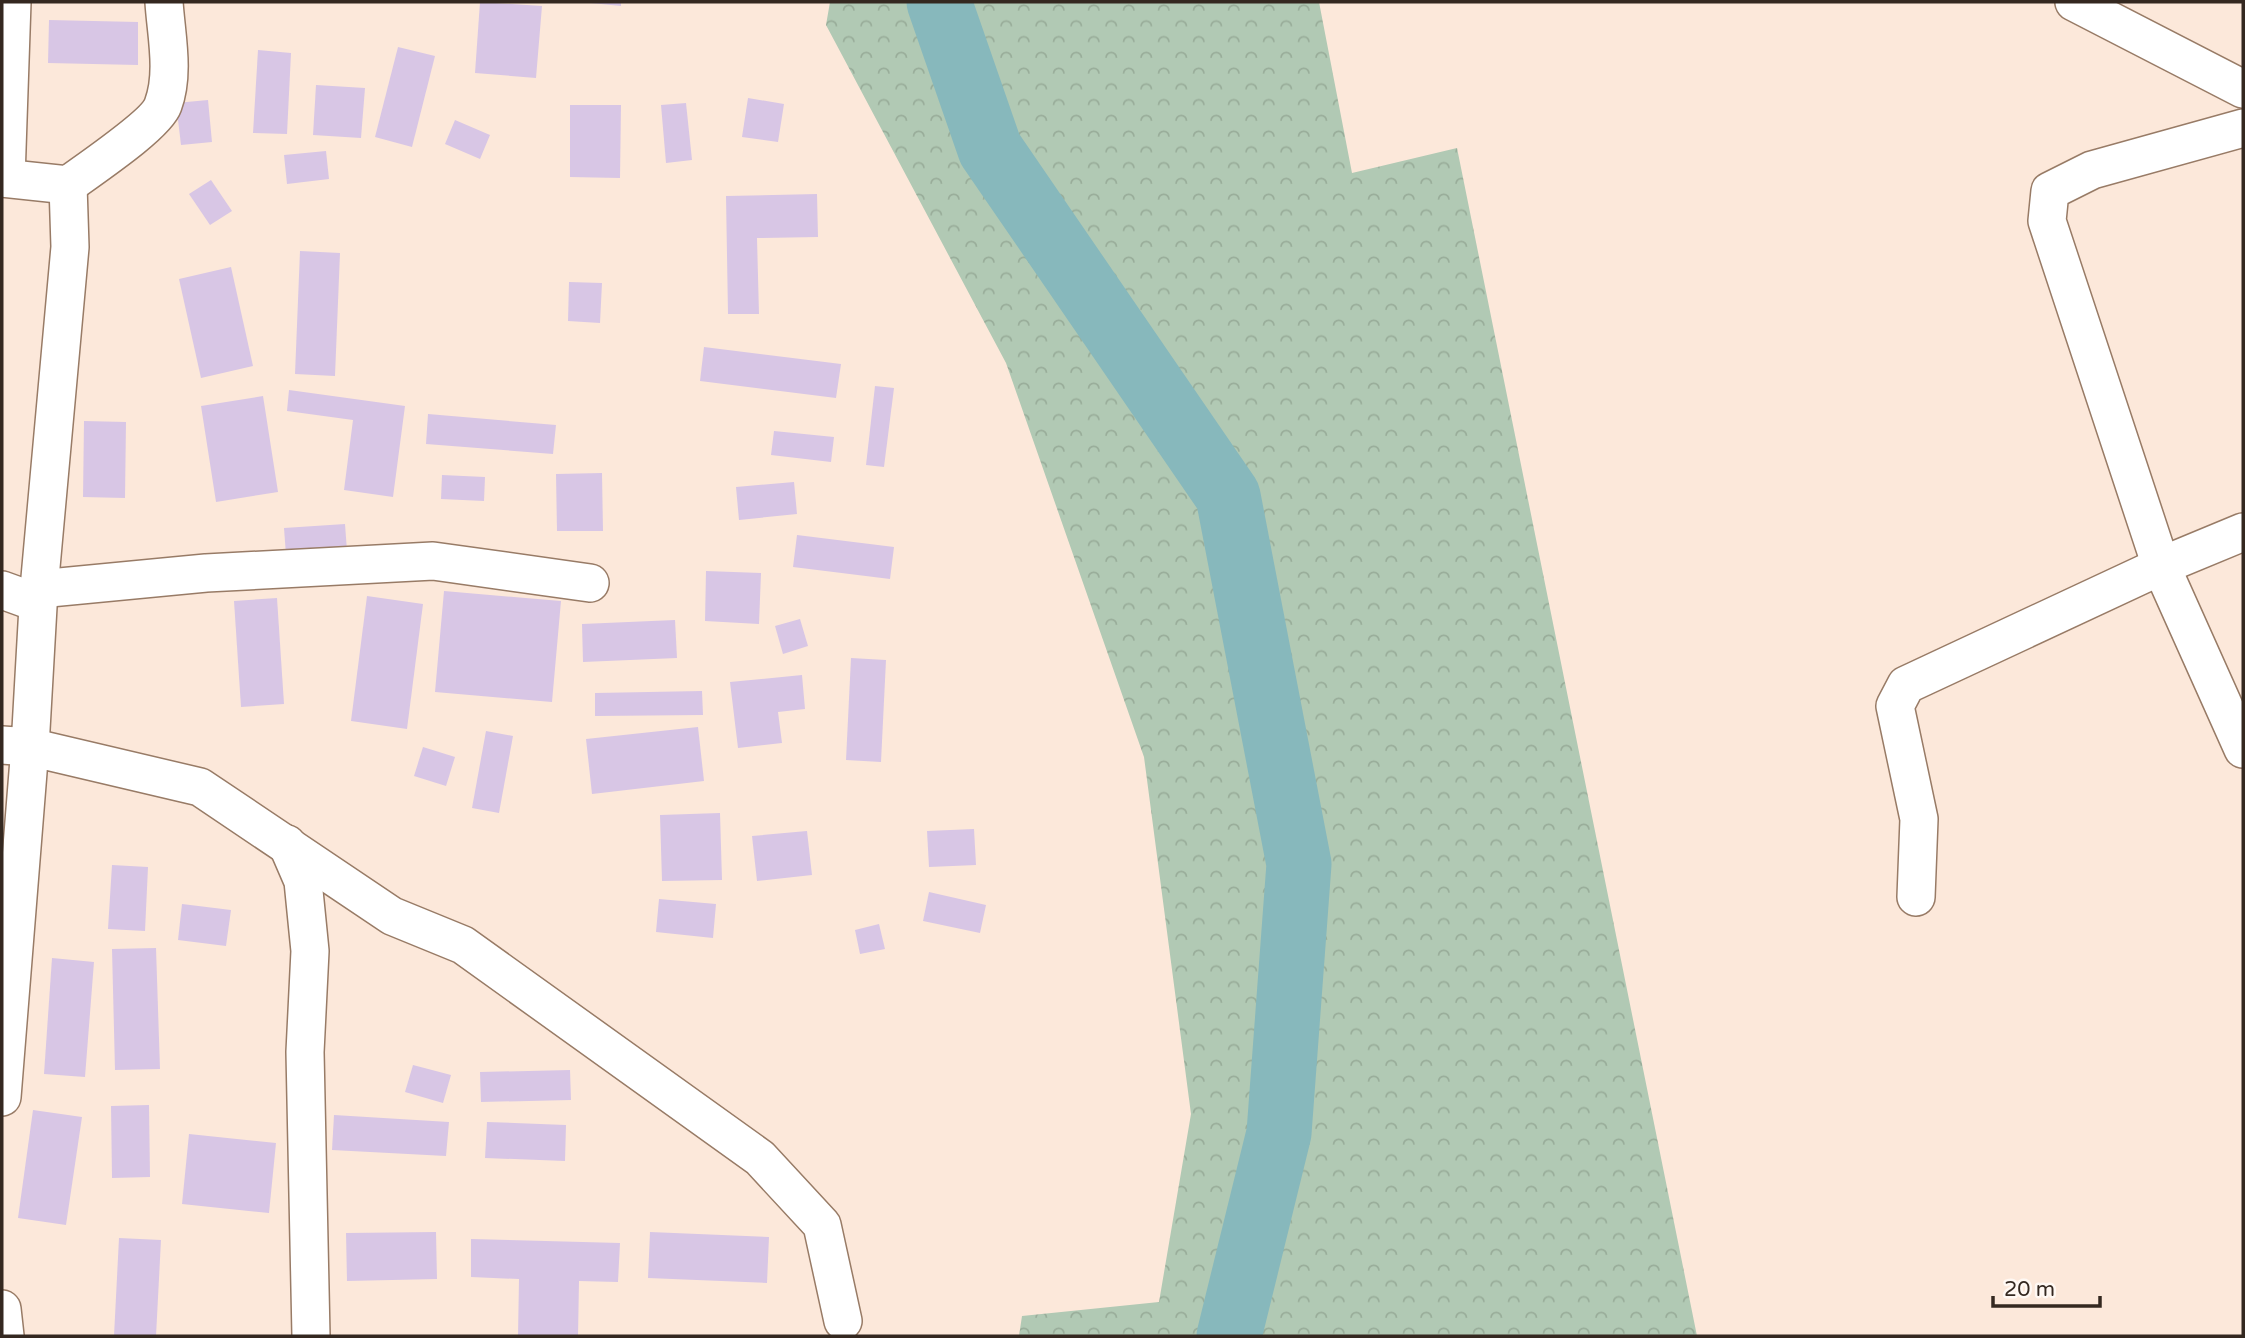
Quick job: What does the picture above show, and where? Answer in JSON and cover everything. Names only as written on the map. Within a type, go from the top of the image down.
[{"type":"street","points":[[12,2],[4,178],[68,185],[148,124],[163,107],[169,72],[164,2]]},
{"type":"street","points":[[2074,2],[2243,89]]},
{"type":"street","points":[[2243,128],[2092,170],[2050,191],[2047,221],[2161,566],[2243,749]]},
{"type":"street","points":[[2,1097],[16,746],[39,596],[70,247],[68,185]]},
{"type":"street","points":[[1916,897],[1919,819],[1895,706],[1906,685],[2161,566],[2243,532]]},
{"type":"street","points":[[2,590],[39,596],[206,573],[433,561],[590,583]]},
{"type":"street","points":[[16,746],[200,787],[392,916],[463,945],[760,1158],[822,1225],[843,1321]]},
{"type":"street","points":[[287,844],[303,881],[310,951],[306,1065],[311,1336]]},
{"type":"street","points":[[2,1309],[5,1336]]},
{"type":"green space","points":[[830,2],[1319,2],[1352,173],[1457,148],[1697,1336],[1019,1336],[1022,1316],[1159,1302],[1191,1114],[1144,757],[1006,363],[826,25]]},
{"type":"building","points":[[480,2],[542,6],[536,78],[475,73]]},
{"type":"building","points":[[581,2],[621,2],[621,6]]},
{"type":"building","points":[[49,20],[138,22],[138,65],[48,63]]},
{"type":"building","points":[[398,47],[435,56],[412,147],[375,137]]},
{"type":"building","points":[[258,50],[291,53],[287,134],[253,133]]},
{"type":"building","points":[[316,85],[365,88],[361,138],[313,135]]},
{"type":"building","points":[[748,98],[784,104],[778,142],[742,137]]},
{"type":"building","points":[[208,100],[212,142],[181,145],[176,103]]},
{"type":"building","points":[[686,103],[692,160],[666,163],[661,105]]},
{"type":"building","points":[[570,105],[621,105],[620,178],[570,177]]},
{"type":"building","points":[[455,120],[490,135],[480,159],[445,144]]},
{"type":"building","points":[[326,151],[329,179],[287,184],[284,155]]},
{"type":"building","points":[[211,180],[232,211],[210,225],[189,194]]},
{"type":"building","points":[[817,194],[818,237],[757,238],[759,314],[728,314],[726,196]]},
{"type":"building","points":[[300,251],[340,253],[335,376],[295,374]]},
{"type":"building","points":[[231,267],[253,366],[201,378],[179,279]]},
{"type":"building","points":[[569,282],[602,283],[600,323],[568,321]]},
{"type":"building","points":[[704,347],[841,364],[836,398],[700,381]]},
{"type":"building","points":[[875,386],[894,388],[884,467],[866,465]]},
{"type":"building","points":[[289,390],[405,406],[393,497],[344,490],[353,420],[287,411]]},
{"type":"building","points":[[263,396],[278,492],[216,502],[201,406]]},
{"type":"building","points":[[428,414],[556,425],[553,454],[426,444]]},
{"type":"building","points":[[84,421],[126,422],[125,498],[83,497]]},
{"type":"building","points":[[774,431],[834,437],[831,462],[771,455]]},
{"type":"building","points":[[602,473],[603,531],[557,531],[556,474]]},
{"type":"building","points":[[442,475],[485,477],[484,501],[441,499]]},
{"type":"building","points":[[794,482],[797,514],[739,520],[736,487]]},
{"type":"building","points":[[345,524],[347,551],[286,555],[284,528]]},
{"type":"building","points":[[797,535],[894,547],[890,579],[793,567]]},
{"type":"building","points":[[706,571],[761,573],[759,624],[705,621]]},
{"type":"building","points":[[444,591],[561,601],[552,702],[435,692]]},
{"type":"building","points":[[367,596],[423,604],[407,729],[351,721]]},
{"type":"building","points":[[277,598],[284,704],[241,707],[234,601]]},
{"type":"building","points":[[800,619],[808,646],[783,654],[775,626]]},
{"type":"building","points":[[675,620],[677,658],[583,662],[582,624]]},
{"type":"building","points":[[851,658],[886,660],[881,762],[846,760]]},
{"type":"building","points":[[802,675],[805,709],[778,712],[782,743],[738,748],[730,682]]},
{"type":"building","points":[[702,691],[703,715],[595,716],[595,693]]},
{"type":"building","points":[[698,727],[704,781],[592,794],[586,739]]},
{"type":"building","points":[[486,731],[513,736],[499,813],[472,808]]},
{"type":"building","points":[[423,747],[455,757],[446,786],[414,776]]},
{"type":"building","points":[[720,813],[722,880],[662,881],[660,815]]},
{"type":"building","points":[[974,829],[976,865],[929,867],[927,831]]},
{"type":"building","points":[[807,831],[812,875],[757,881],[752,836]]},
{"type":"building","points":[[112,865],[148,867],[145,931],[108,929]]},
{"type":"building","points":[[929,892],[986,905],[980,933],[923,921]]},
{"type":"building","points":[[659,899],[716,904],[713,938],[656,932]]},
{"type":"building","points":[[182,904],[231,910],[226,946],[178,940]]},
{"type":"building","points":[[879,924],[885,949],[860,954],[855,930]]},
{"type":"building","points":[[156,948],[160,1069],[115,1070],[112,949]]},
{"type":"building","points":[[52,958],[94,962],[85,1077],[44,1074]]},
{"type":"building","points":[[413,1065],[451,1075],[443,1103],[405,1092]]},
{"type":"building","points":[[570,1070],[571,1100],[481,1102],[480,1072]]},
{"type":"building","points":[[149,1105],[150,1177],[112,1178],[111,1106]]},
{"type":"building","points":[[33,1110],[82,1117],[66,1225],[18,1218]]},
{"type":"building","points":[[334,1115],[449,1122],[446,1156],[332,1150]]},
{"type":"building","points":[[487,1122],[566,1125],[565,1161],[485,1158]]},
{"type":"building","points":[[189,1134],[276,1143],[269,1213],[182,1204]]},
{"type":"building","points":[[436,1232],[437,1279],[347,1281],[346,1233]]},
{"type":"building","points":[[650,1232],[769,1237],[767,1283],[648,1278]]},
{"type":"building","points":[[119,1238],[161,1240],[156,1336],[114,1336]]},
{"type":"building","points":[[471,1239],[620,1243],[618,1282],[579,1281],[578,1336],[518,1336],[519,1279],[471,1277]]},
{"type":"waterway","points":[[939,2],[990,149],[1228,496],[1299,864],[1279,1133],[1229,1336]]}]
